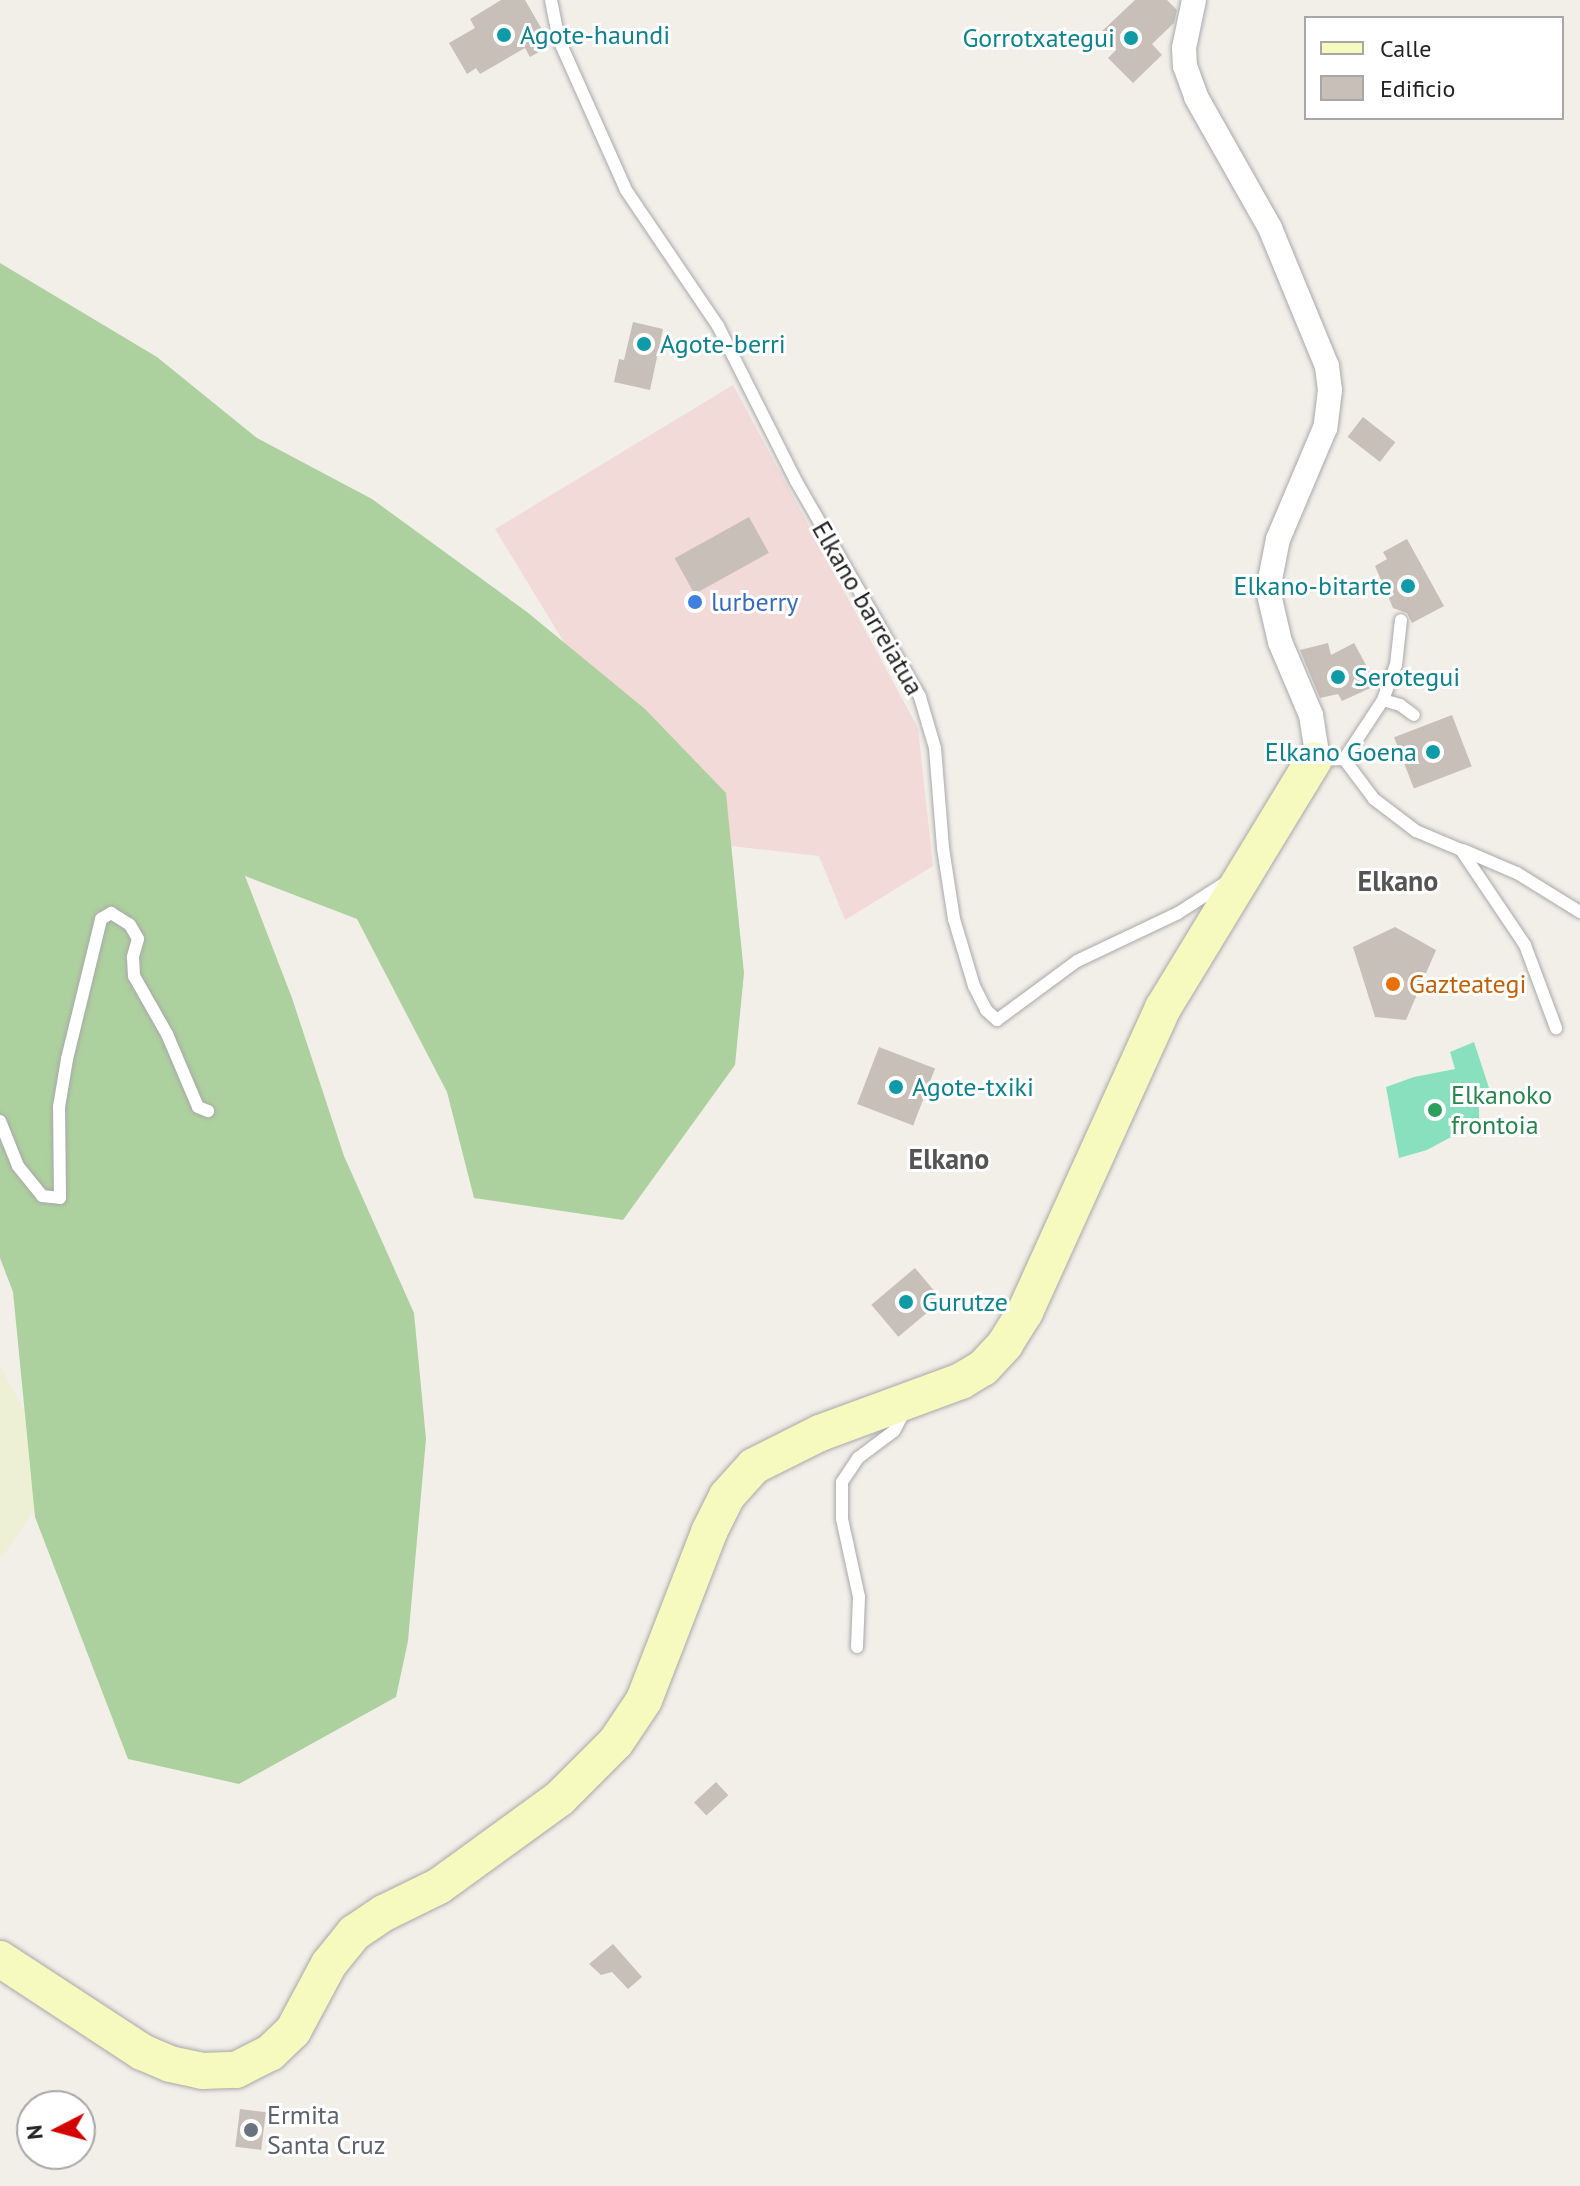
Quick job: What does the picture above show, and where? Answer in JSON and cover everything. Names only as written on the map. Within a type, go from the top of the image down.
[{"type":"street","points":[[0,1959],[142,2052],[170,2064],[202,2071],[236,2070],[270,2053],[293,2031],[329,1964],[354,1933],[384,1913],[439,1886],[517,1831],[560,1798],[616,1742],[644,1700],[709,1532],[727,1496],[754,1466],[820,1433],[961,1381],[983,1368],[1005,1344],[1025,1312],[1163,1008],[1249,866],[1329,760],[1317,751],[1311,715],[1280,642],[1268,590],[1278,539],[1325,428],[1330,390],[1327,366],[1270,228],[1196,97],[1185,66],[1184,48],[1194,0]]},
{"type":"lane","name":"Elkano barreiatua","points":[[551,0],[559,40],[626,190],[718,326],[803,493],[920,697],[937,762],[943,848],[954,919],[974,986],[986,1010],[997,1020],[1077,961],[1178,913],[1249,866]]},
{"type":"lane","points":[[1401,620],[1396,665],[1383,700],[1329,760],[1416,831],[1517,873],[1580,912]]},
{"type":"lane","points":[[1383,700],[1400,705],[1414,715]]},
{"type":"lane","points":[[1461,850],[1525,945],[1556,1028]]},
{"type":"lane","points":[[0,1121],[26,1176],[42,1196],[60,1198],[59,1107],[67,1059],[101,919],[111,913],[130,925],[138,939],[133,957],[134,976],[167,1034],[198,1107],[208,1111]]},
{"type":"lane","points":[[857,1647],[859,1597],[842,1519],[842,1482],[858,1458],[894,1431],[905,1415],[906,1403]]},
{"type":"shaded area","name":"lurberry","points":[[733,385],[918,728],[933,866],[845,920],[819,856],[685,841],[495,529]]},
{"type":"green space","points":[[0,263],[157,357],[257,438],[372,499],[527,612],[645,709],[726,793],[744,973],[735,1065],[623,1220],[474,1198],[447,1092],[357,919],[245,876],[292,998],[344,1156],[414,1313],[426,1439],[408,1641],[396,1697],[239,1784],[128,1759],[35,1517],[13,1292],[0,1258]]},
{"type":"green space","name":"Elkanoko frontoia","points":[[1474,1042],[1491,1094],[1479,1099],[1479,1122],[1427,1150],[1399,1158],[1386,1087],[1414,1077],[1455,1069],[1450,1052]]},
{"type":"green space","points":[[0,1366],[59,1474],[3,1556],[0,1555]]},
{"type":"building","name":"Agote-haundi","points":[[501,0],[525,0],[551,45],[530,57],[525,48],[480,74],[476,68],[467,74],[449,43],[475,28],[470,19]]},
{"type":"building","name":"Gorrotxategui","points":[[1135,0],[1167,0],[1177,10],[1174,23],[1152,44],[1162,55],[1133,83],[1108,58],[1116,50],[1100,33]]},
{"type":"building","name":"Agote-berri","points":[[633,322],[663,329],[650,390],[614,382],[619,359],[624,360]]},
{"type":"building","points":[[1363,417],[1395,442],[1380,462],[1348,437]]},
{"type":"building","points":[[749,517],[769,553],[695,594],[675,558]]},
{"type":"building","name":"Elkano-bitarte","points":[[1407,539],[1444,606],[1412,623],[1407,613],[1393,608],[1375,566],[1387,559],[1383,552]]},
{"type":"building","name":"Serotegui","points":[[1328,643],[1331,655],[1354,643],[1377,685],[1342,701],[1338,694],[1320,698],[1300,650]]},
{"type":"building","name":"Elkano Goena","points":[[1452,715],[1472,766],[1414,789],[1394,737]]},
{"type":"building","name":"Gazteategi","points":[[1395,927],[1436,950],[1406,1020],[1375,1017],[1353,947]]},
{"type":"building","name":"Agote-txiki","points":[[879,1047],[935,1069],[913,1125],[857,1104]]},
{"type":"building","name":"Gurutze","points":[[915,1268],[942,1300],[898,1337],[871,1305]]},
{"type":"building","points":[[716,1782],[728,1795],[706,1816],[694,1802]]},
{"type":"building","points":[[613,1944],[642,1977],[628,1989],[612,1972],[601,1975],[589,1964]]},
{"type":"building","name":"Ermita Santa Cruz","points":[[240,2109],[266,2112],[261,2150],[235,2147]]},
{"type":"place","name":"Agote-haundi","points":[[504,35]]},
{"type":"place","name":"Gorrotxategui","points":[[1131,38]]},
{"type":"place","name":"Agote-berri","points":[[644,344]]},
{"type":"place","name":"Elkano-bitarte","points":[[1408,586]]},
{"type":"place","name":"lurberry","points":[[695,602]]},
{"type":"place","name":"Serotegui","points":[[1338,677]]},
{"type":"place","name":"Elkano Goena","points":[[1433,752]]},
{"type":"place","name":"Gazteategi","points":[[1393,984]]},
{"type":"place","name":"Agote-txiki","points":[[896,1087]]},
{"type":"place","name":"Elkanoko frontoia","points":[[1435,1110]]},
{"type":"place","name":"Gurutze","points":[[906,1302]]},
{"type":"place","name":"Ermita Santa Cruz","points":[[251,2130]]},
{"type":"district","name":"Elkano","points":[[1398,881]]},
{"type":"district","name":"Elkano","points":[[949,1159]]}]
